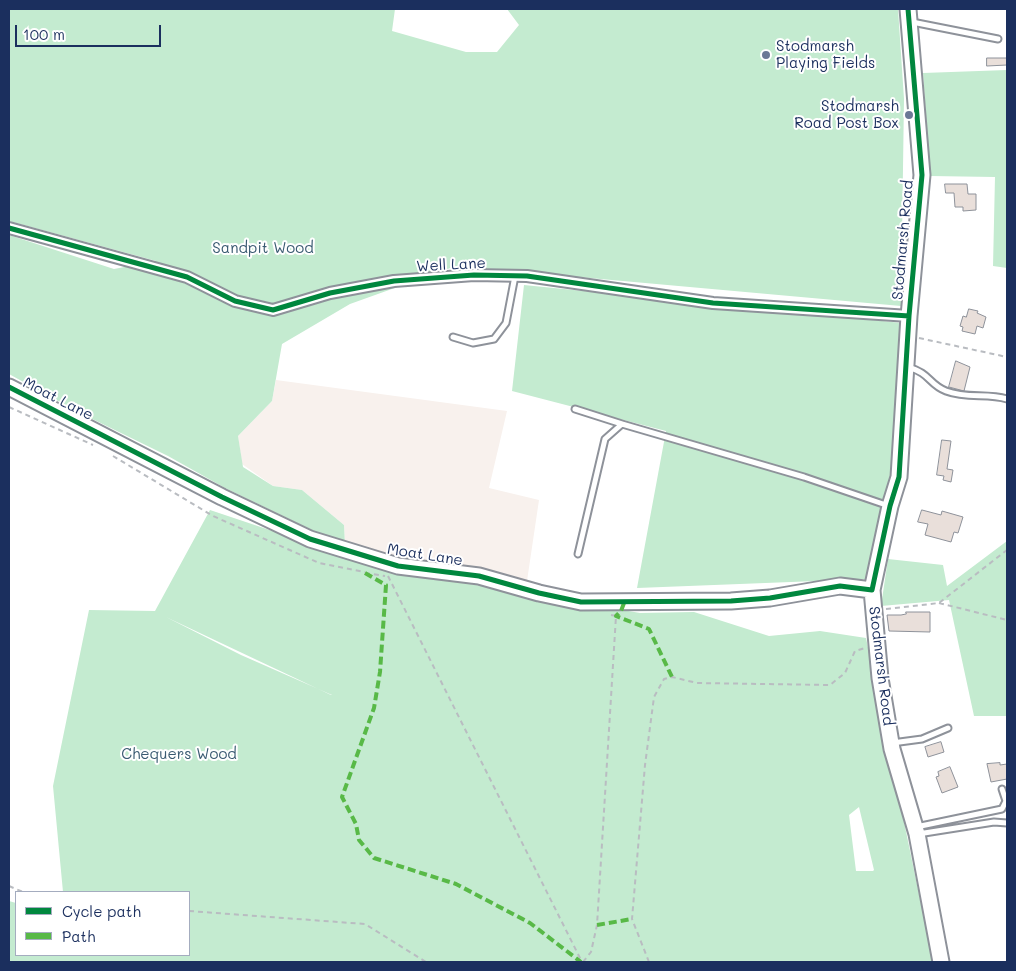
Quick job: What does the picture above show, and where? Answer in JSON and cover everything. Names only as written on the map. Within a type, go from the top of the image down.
[{"type":"street","name":"Stodmarsh Road","points":[[908,15],[922,175],[909,316],[899,478],[890,506],[872,590],[877,644],[891,743],[916,830],[941,962]]},
{"type":"street","name":"Well Lane","points":[[9,228],[187,277],[235,302],[273,310],[330,294],[394,281],[474,274],[527,276],[713,303],[909,316]]},
{"type":"street","name":"Moat Lane","points":[[9,387],[222,497],[310,539],[398,566],[479,576],[539,593],[581,602],[731,602],[770,598],[840,586],[872,590]]},
{"type":"lane","points":[[908,15],[998,39]]},
{"type":"lane","points":[[453,337],[472,343],[494,339],[506,323],[515,276]]},
{"type":"lane","points":[[907,367],[923,372],[935,385],[947,392],[971,398],[1007,399]]},
{"type":"lane","points":[[575,409],[890,506]]},
{"type":"lane","points":[[578,554],[605,439],[622,424]]},
{"type":"lane","points":[[891,743],[922,739],[948,728]]},
{"type":"lane","points":[[916,830],[1002,809],[1006,801],[1002,789]]},
{"type":"lane","points":[[916,830],[1007,822]]},
{"type":"path","points":[[909,336],[1007,357]]},
{"type":"path","points":[[9,407],[96,447]]},
{"type":"path","points":[[113,456],[213,516],[319,562],[365,573],[397,577]]},
{"type":"path","points":[[939,602],[1007,550]]},
{"type":"path","points":[[365,573],[366,557]]},
{"type":"path","points":[[388,576],[582,962],[591,952],[597,925],[616,616],[607,614]]},
{"type":"path","points":[[874,610],[939,602],[1007,620]]},
{"type":"path","points":[[649,962],[632,919],[645,765],[654,697],[664,679],[672,677],[697,683],[830,684],[845,674],[855,651],[877,644]]},
{"type":"path","points":[[9,886],[21,891]]},
{"type":"path","points":[[190,911],[365,924],[426,962]]},
{"type":"shaded area","points":[[276,380],[507,411],[489,488],[539,500],[527,581],[405,560],[345,546],[344,525],[302,490],[273,486],[242,464],[238,436],[272,401]]},
{"type":"green space","name":"Sandpit Wood","points":[[9,9],[395,9],[392,31],[466,52],[497,52],[519,25],[507,9],[898,9],[904,99],[901,306],[456,266],[350,304],[282,344],[272,401],[238,436],[243,467],[273,486],[302,490],[344,525],[345,546],[225,488],[168,456],[78,412],[9,374],[9,235],[114,269],[156,261],[9,221]]},
{"type":"green space","points":[[1007,70],[1007,268],[993,266],[995,177],[930,176],[923,73]]},
{"type":"green space","points":[[524,285],[902,323],[891,475],[868,579],[637,588],[666,431],[512,391]]},
{"type":"green space","name":"Chequers Wood","points":[[210,510],[389,570],[640,613],[694,612],[769,636],[820,631],[866,638],[933,962],[9,962],[9,901],[15,903],[15,956],[190,956],[190,891],[63,891],[53,786],[89,610],[155,611]],"holes":[[[166,617],[318,689],[241,655]],[[859,807],[874,870],[873,871],[856,871],[849,815]]]},
{"type":"green space","points":[[1007,541],[1007,716],[974,716],[949,600],[881,606],[888,559],[943,565],[947,586]]},
{"type":"building","points":[[987,58],[1007,58],[1007,65],[987,66]]},
{"type":"building","points":[[945,184],[967,184],[968,194],[976,194],[976,210],[963,211],[963,207],[955,207],[954,193],[946,193]]},
{"type":"building","points":[[969,309],[978,311],[977,313],[986,317],[983,328],[977,326],[975,334],[962,331],[963,327],[960,326],[963,316],[966,317]]},
{"type":"building","points":[[956,361],[970,367],[964,391],[949,387]]},
{"type":"building","points":[[942,440],[951,441],[947,469],[953,470],[951,482],[943,480],[944,476],[937,475]]},
{"type":"building","points":[[922,510],[941,515],[942,511],[963,517],[958,533],[954,532],[951,542],[925,535],[928,524],[918,522]]},
{"type":"building","points":[[906,612],[930,612],[930,632],[889,631],[887,615],[901,615],[906,614]]},
{"type":"building","points":[[941,742],[944,752],[928,757],[925,747]]},
{"type":"building","points":[[1000,763],[1000,765],[1007,764],[1007,779],[991,782],[987,764]]},
{"type":"building","points":[[950,767],[958,787],[942,793],[936,777],[939,776],[938,772]]},
{"type":"marked path","points":[[365,573],[386,585],[380,672],[374,708],[342,797],[356,824],[359,840],[374,858],[456,884],[530,923],[581,962]]},
{"type":"marked path","points":[[624,603],[621,611],[616,616],[649,629],[672,677]]},
{"type":"marked path","points":[[597,925],[632,919]]},
{"type":"cycle path","points":[[9,387],[222,497],[310,539],[398,566],[479,576],[539,593],[581,602],[731,601],[770,598],[840,586],[872,590],[890,506],[899,477],[909,316],[922,175],[908,9]]},
{"type":"cycle path","points":[[9,228],[187,277],[235,301],[273,310],[330,293],[394,281],[474,275],[527,276],[713,303],[909,316]]},
{"type":"place","name":"Stodmarsh Playing Fields","points":[[766,55]]},
{"type":"place","name":"Stodmarsh Road Post Box","points":[[909,115]]}]
